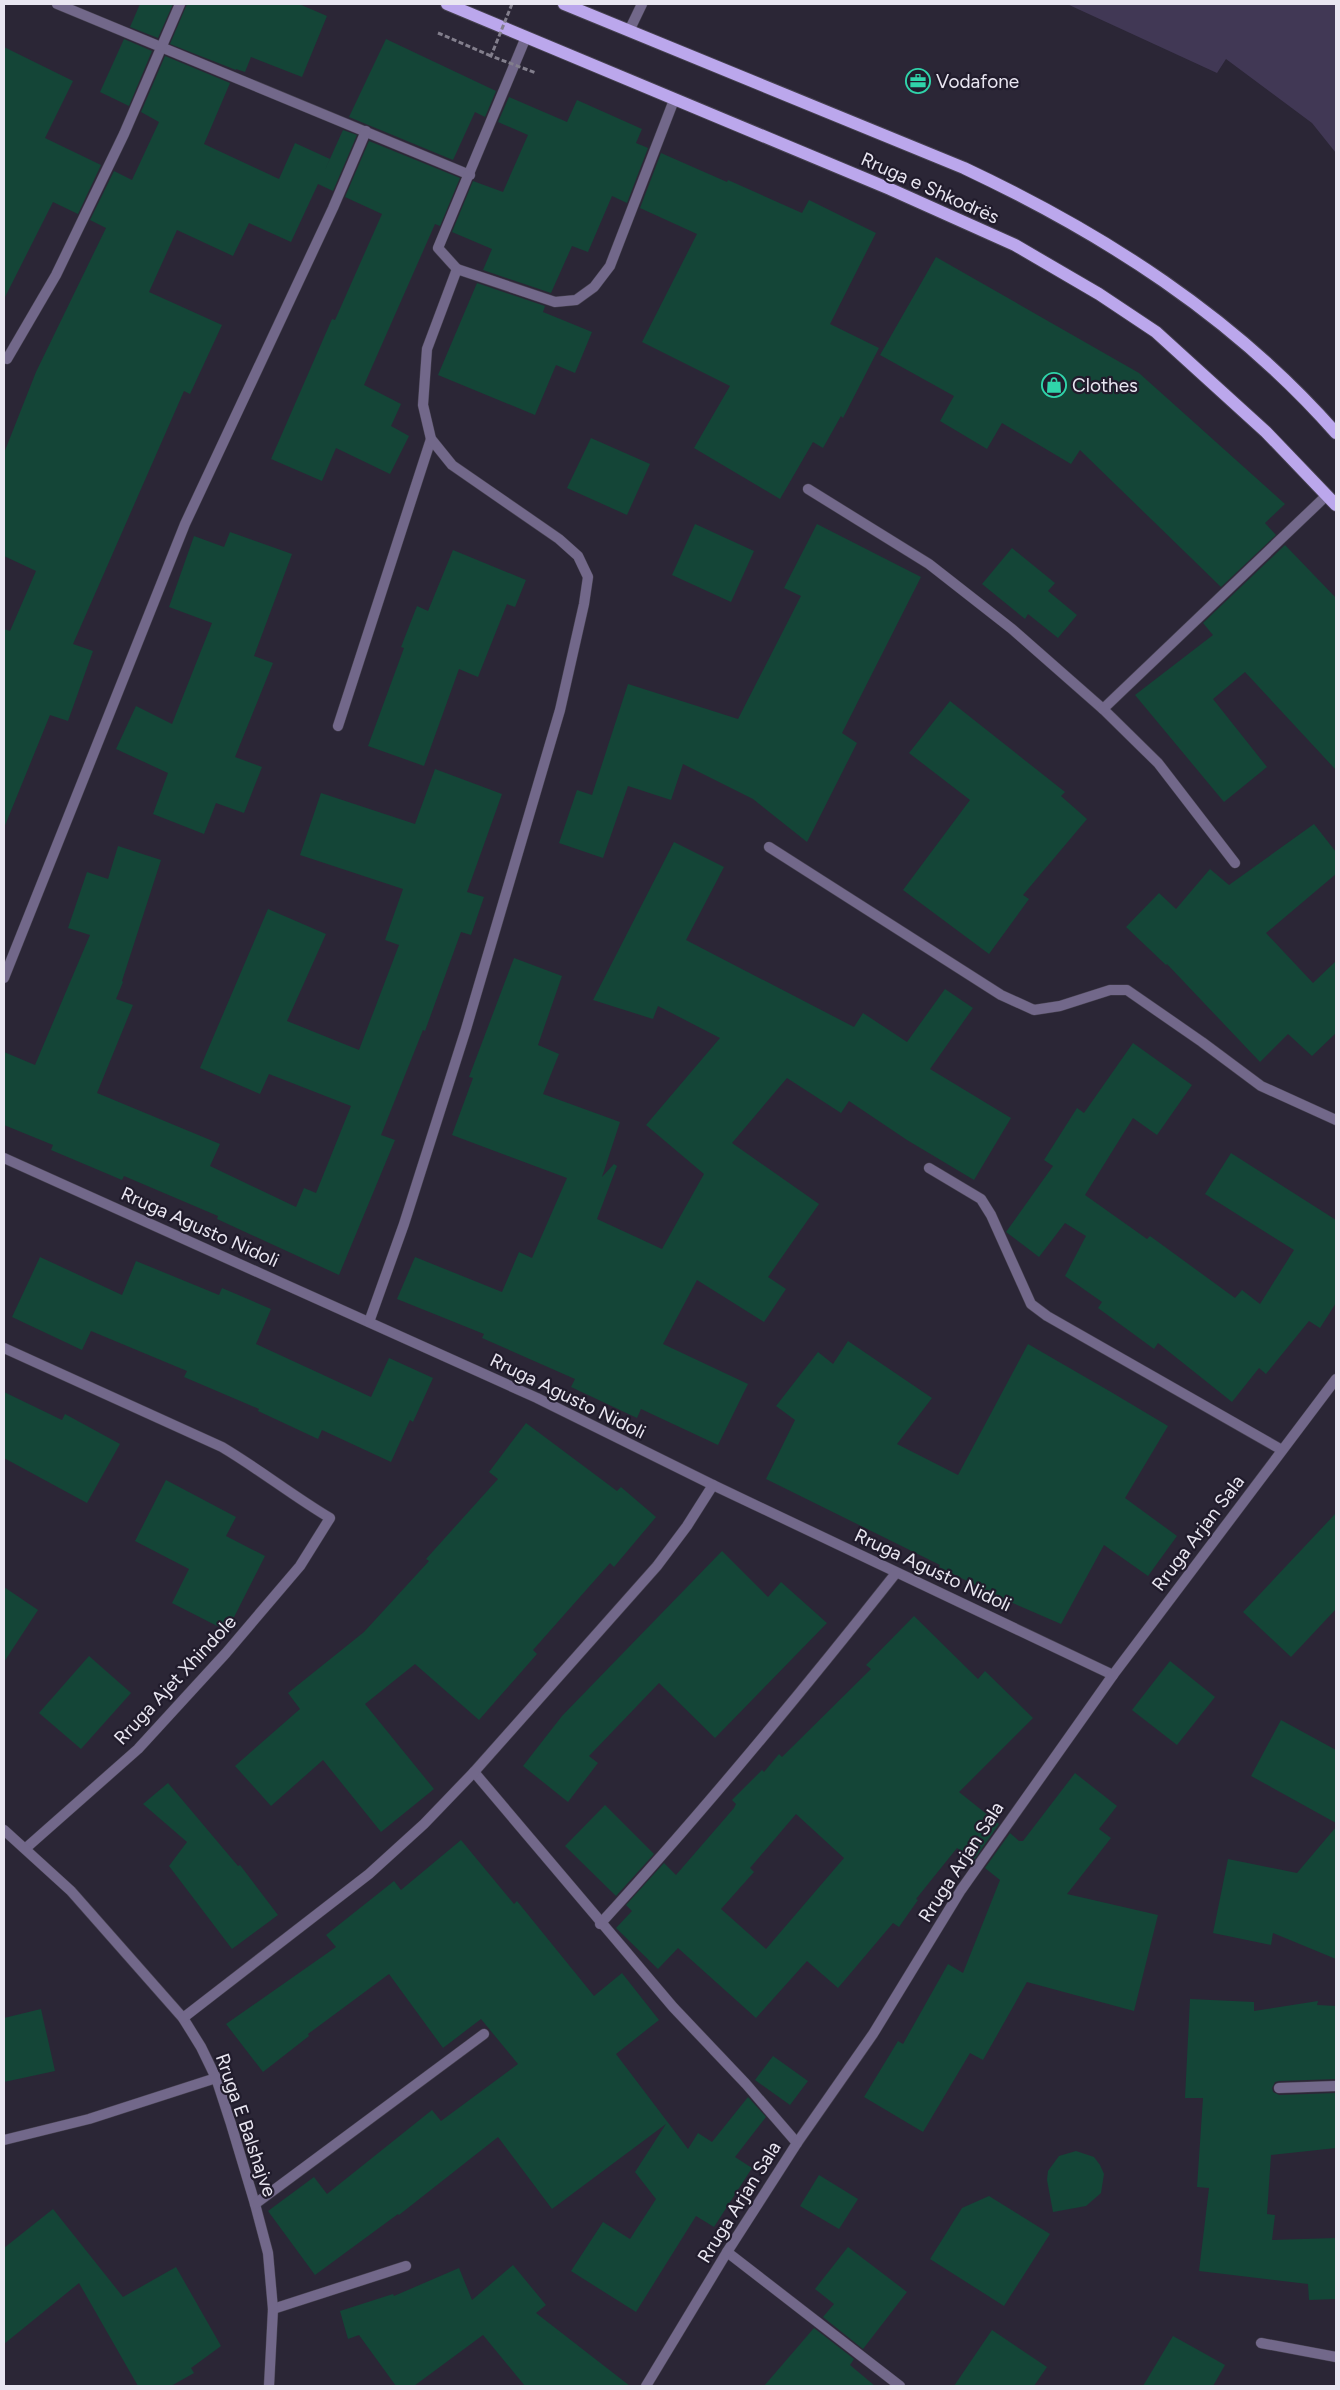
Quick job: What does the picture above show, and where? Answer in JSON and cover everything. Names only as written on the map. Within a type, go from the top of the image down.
[{"type":"main road","name":"Rruga e Shkodrës","points":[[447,4],[890,189],[1015,245],[1099,294],[1156,332],[1208,377],[1266,432],[1336,505]]},
{"type":"main road","name":"Rruga e Shkodrës","points":[[564,4],[964,168],[1012,191],[1121,251],[1234,333],[1336,433]]},
{"type":"street","points":[[57,4],[470,175]]},
{"type":"street","points":[[7,359],[56,275],[124,134],[160,46],[180,4]]},
{"type":"street","points":[[629,31],[642,4]]},
{"type":"street","points":[[526,38],[438,248],[457,269],[555,302],[576,300],[594,287],[610,266],[674,100]]},
{"type":"street","points":[[4,978],[184,524],[333,208],[366,131]]},
{"type":"street","points":[[369,1322],[404,1224],[466,1028],[547,757],[563,700],[588,577],[578,556],[558,539],[452,465],[431,439],[423,405],[427,348],[457,269]]},
{"type":"street","points":[[338,726],[431,439]]},
{"type":"street","points":[[808,490],[929,564],[1012,629],[1103,709],[1158,763],[1235,863]]},
{"type":"street","points":[[1103,709],[1327,495]]},
{"type":"street","points":[[769,846],[1001,995],[1034,1010],[1060,1006],[1110,990],[1128,990],[1261,1086],[1336,1120]]},
{"type":"street","name":"Rruga Agusto Nidoli","points":[[4,1158],[537,1398],[713,1485],[1113,1675]]},
{"type":"street","points":[[929,1168],[981,1199],[991,1215],[1031,1304],[1055,1320],[1282,1450]]},
{"type":"street","name":"Rruga Ajet Xhindole","points":[[4,1348],[222,1447],[251,1464],[283,1489],[330,1518],[300,1566],[226,1653],[138,1749],[26,1848]]},
{"type":"street","name":"Rruga Arjan Sala","points":[[646,2386],[727,2252],[798,2143],[873,2034],[960,1890],[1113,1675],[1336,1379]]},
{"type":"street","points":[[183,2018],[369,1874],[424,1824],[474,1772],[656,1566],[687,1526],[713,1485]]},
{"type":"street","points":[[600,1924],[645,1876],[830,1656],[896,1573]]},
{"type":"street","points":[[474,1772],[600,1924],[672,2007],[746,2084],[798,2143]]},
{"type":"street","name":"Rruga E Balshajve","points":[[4,1830],[26,1848],[71,1891],[183,2018],[201,2047],[216,2078],[256,2204],[268,2253],[273,2308],[269,2386]]},
{"type":"street","points":[[256,2204],[484,2034]]},
{"type":"street","points":[[4,2140],[89,2119],[216,2078]]},
{"type":"street","points":[[1280,2088],[1336,2086]]},
{"type":"street","points":[[727,2252],[900,2386]]},
{"type":"street","points":[[273,2308],[406,2266]]},
{"type":"street","points":[[1262,2343],[1336,2357]]},
{"type":"path","points":[[491,56],[512,4]]},
{"type":"path","points":[[438,33],[491,56],[536,72]]},
{"type":"shaded area","points":[[1067,4],[1336,4],[1336,153],[1312,123],[1226,59],[1217,73]]},
{"type":"building","points":[[140,4],[173,4],[158,38],[130,27]]},
{"type":"building","points":[[187,4],[299,4],[327,16],[302,77],[251,57],[245,72],[236,70],[170,44]]},
{"type":"building","points":[[124,39],[152,51],[129,106],[100,92]]},
{"type":"building","points":[[386,39],[496,91],[485,117],[475,112],[453,160],[349,117]]},
{"type":"building","points":[[4,47],[73,81],[45,138],[101,165],[78,214],[53,202],[4,299]]},
{"type":"building","points":[[165,56],[230,83],[204,144],[279,179],[295,143],[330,159],[343,130],[357,135],[333,191],[318,184],[291,242],[249,223],[233,256],[177,230],[149,292],[222,325],[190,394],[184,391],[73,644],[93,651],[68,721],[50,715],[4,828],[4,629],[10,631],[36,571],[4,556],[4,453],[36,372],[106,228],[90,220],[114,171],[132,180],[159,122],[141,112]]},
{"type":"building","points":[[509,97],[567,122],[577,100],[642,129],[636,143],[648,148],[627,203],[612,196],[588,252],[572,246],[551,293],[483,270],[492,249],[452,232],[473,181],[503,192],[528,135],[498,122]]},
{"type":"building","points":[[369,141],[460,178],[440,226],[435,224],[364,385],[401,404],[391,426],[409,436],[390,474],[336,448],[322,481],[271,459],[332,319],[335,320],[382,214],[345,197]]},
{"type":"building","points":[[661,153],[802,213],[809,200],[876,233],[830,324],[879,348],[843,418],[841,416],[823,448],[813,442],[780,499],[694,448],[730,386],[642,342],[697,234],[640,208]]},
{"type":"building","points":[[936,257],[1139,373],[1285,504],[1265,523],[1276,535],[1221,587],[1080,450],[1071,464],[1002,423],[987,449],[940,421],[954,396],[880,355]]},
{"type":"building","points":[[477,283],[545,306],[543,312],[592,332],[575,373],[556,365],[535,415],[438,375]]},
{"type":"building","points":[[591,438],[650,464],[627,515],[567,488]]},
{"type":"building","points":[[695,524],[754,551],[731,602],[672,575]]},
{"type":"building","points":[[817,524],[921,577],[842,733],[857,743],[807,842],[753,799],[683,764],[671,800],[628,786],[603,858],[559,843],[577,790],[592,795],[628,684],[738,719],[801,596],[784,588]]},
{"type":"building","points":[[230,532],[292,554],[254,656],[273,663],[235,757],[262,767],[244,813],[216,803],[204,834],[153,814],[168,773],[116,749],[136,706],[172,724],[212,623],[169,607],[194,536],[224,547]]},
{"type":"building","points":[[1285,545],[1336,598],[1336,770],[1245,672],[1213,699],[1267,767],[1224,802],[1135,695],[1213,635],[1203,623]]},
{"type":"building","points":[[1012,548],[1055,583],[1048,591],[1077,615],[1058,638],[1028,614],[1025,619],[982,584]]},
{"type":"building","points":[[453,550],[526,580],[515,607],[507,604],[478,677],[459,669],[424,766],[368,746],[404,648],[401,647],[417,606],[428,611]]},
{"type":"building","points":[[950,701],[1065,792],[1061,796],[1087,819],[1023,895],[1029,899],[989,954],[903,890],[970,800],[909,753]]},
{"type":"building","points":[[435,769],[502,794],[467,892],[484,897],[471,935],[461,932],[425,1031],[423,1030],[381,1135],[395,1140],[339,1275],[217,1219],[218,1216],[124,1176],[122,1180],[51,1150],[53,1145],[4,1125],[4,1052],[35,1065],[90,935],[68,928],[87,872],[108,879],[118,846],[161,860],[116,999],[133,1005],[97,1093],[220,1144],[210,1166],[296,1207],[304,1188],[316,1193],[351,1106],[269,1074],[260,1094],[200,1068],[268,909],[326,934],[287,1021],[359,1050],[399,945],[385,940],[403,889],[300,855],[321,793],[415,824]]},
{"type":"building","points":[[1314,824],[1336,852],[1336,874],[1266,933],[1313,983],[1336,961],[1336,1033],[1312,1056],[1288,1034],[1260,1062],[1167,964],[1126,927],[1159,893],[1176,909],[1210,869],[1229,885]]},
{"type":"building","points":[[674,842],[724,867],[686,940],[854,1027],[863,1013],[907,1042],[945,989],[973,1008],[930,1069],[1011,1118],[974,1180],[907,1140],[849,1101],[841,1113],[787,1078],[732,1143],[819,1204],[768,1277],[786,1289],[764,1322],[697,1280],[663,1344],[748,1384],[718,1445],[641,1409],[637,1418],[571,1387],[575,1379],[482,1338],[484,1334],[397,1299],[415,1257],[502,1292],[519,1252],[532,1258],[567,1178],[452,1135],[473,1078],[469,1077],[514,958],[562,976],[538,1045],[559,1054],[543,1094],[620,1122],[602,1177],[614,1164],[617,1166],[597,1219],[662,1249],[704,1174],[646,1125],[720,1038],[658,1006],[653,1019],[593,1000]]},
{"type":"building","points":[[1133,1043],[1192,1085],[1157,1135],[1133,1118],[1085,1195],[1147,1239],[1150,1236],[1235,1298],[1242,1290],[1260,1304],[1294,1250],[1205,1194],[1231,1153],[1336,1220],[1336,1303],[1320,1328],[1309,1321],[1266,1374],[1259,1368],[1232,1402],[1158,1343],[1154,1349],[1098,1308],[1102,1302],[1065,1276],[1086,1236],[1065,1223],[1039,1257],[1006,1232],[1053,1166],[1044,1160],[1077,1108],[1084,1113]]},
{"type":"building","points":[[40,1257],[122,1295],[136,1261],[219,1295],[222,1288],[271,1309],[256,1344],[371,1397],[389,1358],[433,1378],[413,1422],[410,1420],[391,1462],[322,1430],[318,1439],[258,1411],[259,1409],[184,1377],[187,1371],[91,1331],[82,1350],[12,1317]]},
{"type":"building","points":[[848,1341],[932,1398],[897,1444],[958,1475],[1028,1344],[1111,1392],[1168,1426],[1125,1498],[1177,1536],[1148,1576],[1104,1545],[1061,1624],[999,1597],[939,1567],[940,1565],[766,1479],[795,1420],[776,1406],[818,1352],[833,1364]]},
{"type":"building","points":[[4,1392],[62,1420],[65,1414],[120,1444],[87,1503],[4,1458]]},
{"type":"building","points":[[526,1423],[617,1491],[621,1487],[656,1517],[614,1567],[610,1563],[533,1650],[537,1654],[479,1720],[415,1664],[365,1704],[434,1789],[381,1832],[323,1760],[271,1806],[235,1766],[300,1709],[288,1693],[364,1632],[429,1561],[426,1559],[498,1479],[489,1472]]},
{"type":"building","points":[[166,1480],[236,1517],[226,1536],[265,1556],[227,1631],[172,1603],[189,1569],[135,1541]]},
{"type":"building","points":[[1336,1513],[1336,1609],[1291,1657],[1243,1612]]},
{"type":"building","points":[[722,1551],[768,1597],[781,1582],[827,1623],[715,1738],[659,1683],[589,1756],[598,1763],[568,1802],[523,1766],[562,1716]]},
{"type":"building","points":[[4,1587],[38,1610],[4,1662]]},
{"type":"building","points":[[914,1616],[978,1679],[985,1671],[1033,1718],[959,1792],[999,1824],[974,1860],[957,1848],[916,1899],[918,1900],[899,1927],[893,1923],[838,1988],[807,1961],[756,2018],[678,1948],[658,1969],[616,1928],[632,1911],[626,1905],[664,1863],[676,1875],[734,1808],[736,1804],[732,1800],[762,1770],[764,1772],[779,1754],[782,1757],[871,1669],[866,1665]],"holes":[[[796,1814],[844,1858],[766,1949],[721,1909],[754,1872],[750,1868]]]},
{"type":"building","points":[[89,1656],[131,1693],[81,1749],[39,1713]]},
{"type":"building","points":[[1170,1661],[1215,1697],[1177,1745],[1132,1710]]},
{"type":"building","points":[[1281,1720],[1336,1750],[1336,1823],[1251,1776]]},
{"type":"building","points":[[1075,1773],[1117,1806],[1099,1829],[1111,1838],[1067,1894],[1158,1915],[1134,2011],[1027,1982],[983,2060],[970,2053],[923,2132],[864,2097],[898,2041],[903,2044],[948,1964],[963,1973],[1000,1880],[985,1868],[1010,1833],[1019,1841],[1023,1841]]},
{"type":"building","points":[[168,1783],[238,1866],[240,1865],[278,1915],[232,1949],[169,1866],[187,1842],[143,1804]]},
{"type":"building","points":[[605,1805],[654,1854],[616,1896],[565,1846]]},
{"type":"building","points":[[1336,1827],[1336,1959],[1273,1933],[1271,1945],[1213,1933],[1228,1859],[1297,1873]]},
{"type":"building","points":[[461,1840],[514,1904],[517,1901],[594,1996],[622,1973],[659,2020],[616,2054],[688,2149],[698,2133],[712,2142],[748,2097],[766,2117],[735,2157],[752,2168],[714,2227],[696,2216],[636,2312],[571,2271],[603,2222],[630,2239],[656,2199],[635,2172],[666,2124],[552,2209],[498,2137],[399,2215],[315,2275],[268,2211],[314,2177],[327,2194],[432,2110],[441,2121],[518,2064],[481,2019],[443,2048],[389,1974],[308,2034],[309,2036],[263,2072],[226,2024],[336,1947],[326,1935],[394,1881],[401,1890]]},
{"type":"building","points":[[1190,1999],[1254,2002],[1254,2011],[1318,2001],[1317,2005],[1336,2006],[1336,2079],[1279,2081],[1275,2082],[1272,2088],[1273,2092],[1279,2095],[1336,2093],[1336,2148],[1271,2155],[1267,2214],[1275,2215],[1272,2240],[1336,2238],[1336,2299],[1309,2300],[1308,2284],[1199,2271],[1209,2188],[1197,2187],[1203,2098],[1185,2098]]},
{"type":"building","points":[[41,2009],[55,2071],[4,2082],[4,2018]]},
{"type":"building","points":[[773,2056],[808,2081],[790,2105],[755,2080]]},
{"type":"building","points":[[1076,2151],[1094,2157],[1100,2165],[1104,2174],[1101,2193],[1086,2206],[1053,2212],[1047,2180],[1048,2171],[1059,2156]]},
{"type":"building","points":[[819,2175],[858,2199],[839,2229],[800,2206]]},
{"type":"building","points":[[989,2196],[1050,2234],[1004,2306],[930,2259],[962,2208]]},
{"type":"building","points":[[53,2209],[123,2297],[176,2267],[221,2346],[191,2368],[194,2373],[171,2386],[138,2386],[79,2283],[4,2344],[4,2248]]},
{"type":"building","points":[[848,2247],[907,2292],[863,2349],[823,2317],[834,2304],[815,2289]]},
{"type":"building","points":[[513,2265],[546,2305],[536,2313],[630,2386],[525,2386],[483,2335],[414,2386],[396,2386],[359,2335],[348,2339],[340,2311],[393,2294],[394,2296],[459,2268],[472,2300]]},
{"type":"building","points":[[814,2328],[854,2359],[850,2365],[875,2386],[764,2386]]},
{"type":"building","points":[[992,2330],[1047,2367],[1034,2386],[954,2386]]},
{"type":"building","points":[[1173,2336],[1225,2365],[1213,2386],[1143,2386]]},
{"type":"place","name":"Vodafone","points":[[918,81]]},
{"type":"place","name":"Clothes","points":[[1054,385]]}]
